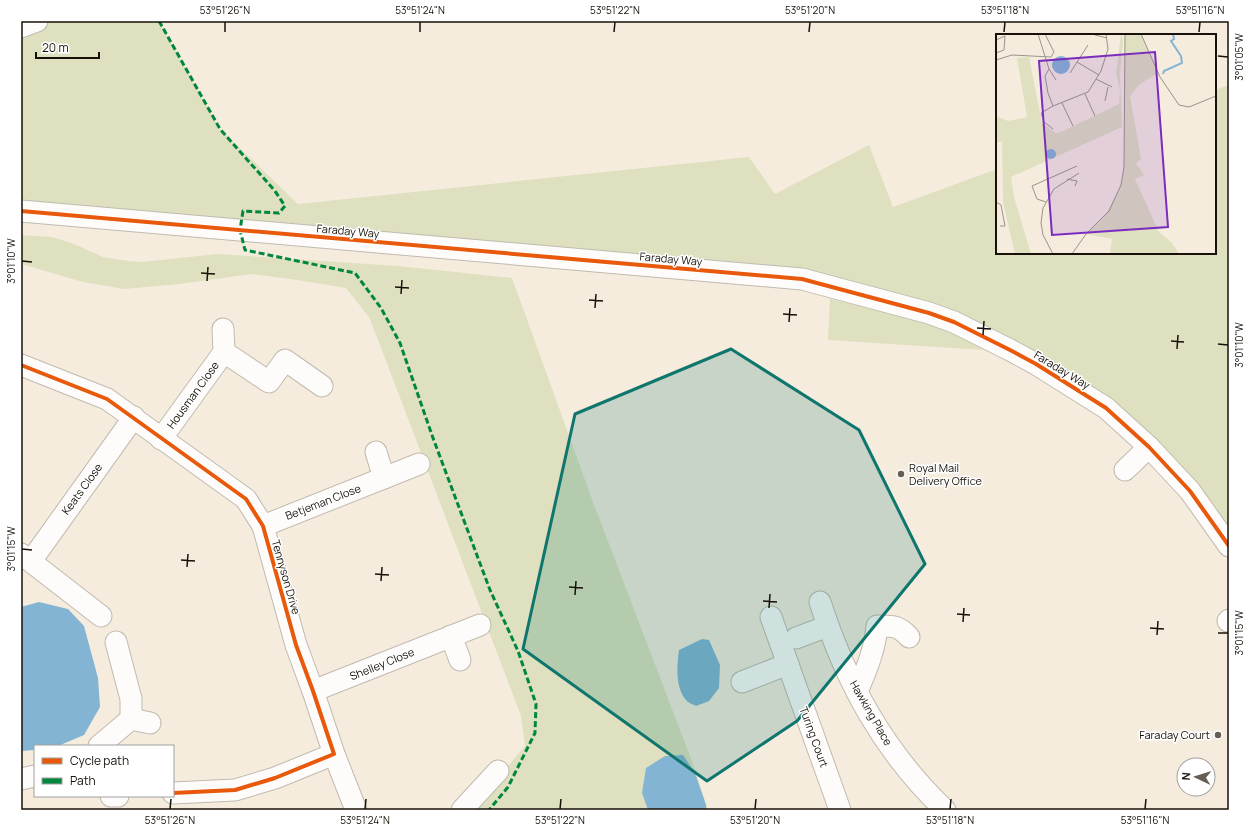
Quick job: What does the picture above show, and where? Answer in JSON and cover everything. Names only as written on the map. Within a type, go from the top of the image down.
[{"type":"street","points":[[21,27],[37,21]]},
{"type":"street","name":"Faraday Way","points":[[21,211],[802,279],[929,313],[954,322],[1036,364],[1106,408],[1149,447],[1190,491],[1229,546]]},
{"type":"street","name":"Housman Close","points":[[161,439],[224,352],[223,329]]},
{"type":"street","name":"Housman Close","points":[[224,352],[269,382],[285,360],[322,386]]},
{"type":"street","name":"Tennyson Drive","points":[[21,365],[107,399],[246,499],[262,526],[296,644],[334,754],[356,810]]},
{"type":"street","name":"Keats Close","points":[[101,616],[26,558],[134,417]]},
{"type":"street","points":[[1125,470],[1149,447]]},
{"type":"street","points":[[376,452],[384,478]]},
{"type":"street","name":"Betjeman Close","points":[[262,526],[419,464]]},
{"type":"street","name":"Hawking Place","points":[[820,602],[828,626],[857,692],[893,753],[925,791],[944,810]]},
{"type":"street","name":"Turing Court","points":[[771,617],[840,810]]},
{"type":"street","name":"Shelley Close","points":[[313,691],[480,625]]},
{"type":"street","points":[[796,638],[828,626]]},
{"type":"street","points":[[857,692],[870,661],[876,640],[877,626],[889,626],[901,629],[909,637]]},
{"type":"street","points":[[451,636],[460,660]]},
{"type":"street","points":[[101,745],[140,721],[131,699],[116,642]]},
{"type":"street","points":[[742,682],[788,664]]},
{"type":"street","points":[[174,793],[235,790],[275,778],[334,754]]},
{"type":"street","points":[[462,810],[498,771]]},
{"type":"street","points":[[21,779],[34,776]]},
{"type":"highlighted area","points":[[731,349],[859,430],[925,564],[797,721],[707,781],[523,649],[575,414]]},
{"type":"green space","points":[[39,21],[159,21],[220,129],[298,204],[749,157],[775,194],[869,145],[893,207],[996,169],[996,254],[1216,254],[1216,90],[1229,85],[1229,544],[1149,447],[1010,350],[802,279],[21,211],[21,29]]},
{"type":"green space","points":[[21,235],[52,237],[74,244],[103,257],[129,261],[142,262],[218,254],[398,266],[512,278],[593,502],[693,764],[708,810],[471,810],[525,746],[521,716],[369,317],[346,288],[252,274],[179,284],[124,289],[83,282],[21,264]]},
{"type":"green space","points":[[830,299],[878,310],[941,328],[984,350],[828,340]]},
{"type":"water","points":[[39,602],[68,609],[84,626],[98,678],[100,707],[84,735],[60,745],[34,745],[34,750],[21,751],[21,607]]},
{"type":"water","points":[[702,639],[709,640],[720,665],[719,688],[709,701],[696,706],[689,703],[682,695],[678,682],[678,656],[679,650]]},
{"type":"water","points":[[683,755],[695,773],[706,805],[706,810],[648,810],[642,793],[646,768],[665,756]]},
{"type":"marked path","points":[[159,21],[220,129],[275,191],[285,206],[279,213],[243,211],[240,230],[245,250],[355,273],[381,308],[400,343],[433,438],[490,590],[518,651],[536,704],[535,733],[508,787],[489,810]]},
{"type":"cycle path","points":[[21,211],[802,279],[929,313],[954,322],[1010,350],[1036,364],[1106,408],[1149,447],[1190,491],[1229,546]]},
{"type":"cycle path","points":[[21,365],[107,399],[246,499],[263,526],[296,645],[334,754],[275,778],[235,790],[174,793]]},
{"type":"place","name":"Royal Mail Delivery Office","points":[[901,474]]},
{"type":"place","name":"Faraday Court","points":[[1218,735]]}]
